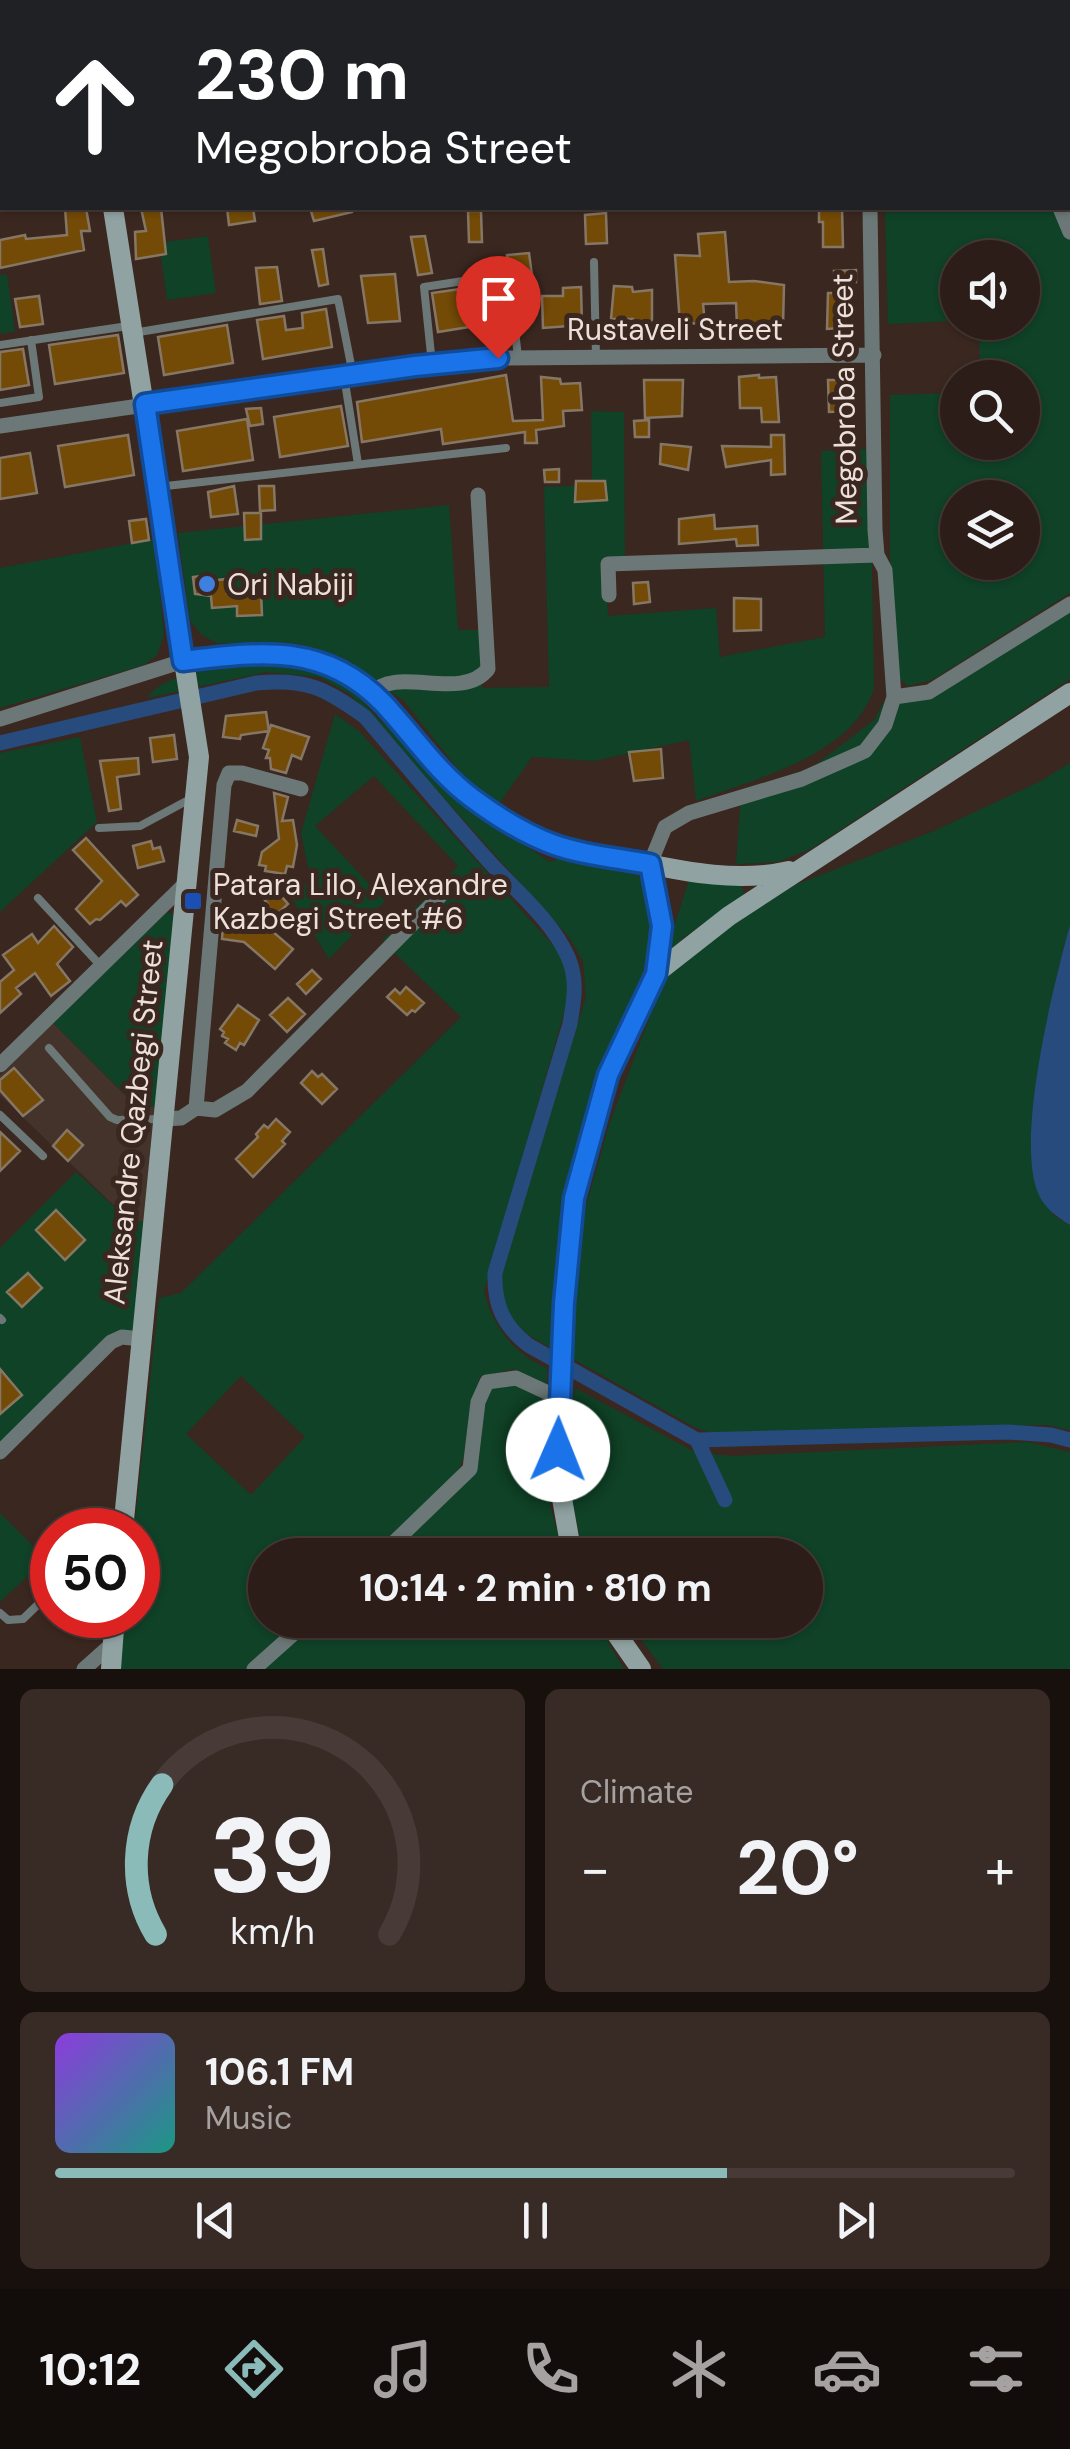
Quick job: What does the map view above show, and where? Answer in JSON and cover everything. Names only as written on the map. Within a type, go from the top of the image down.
[{"type":"street","name":"Aleksandre Qazbegi Street","points":[[113,210],[199,757],[124,1508]]},
{"type":"street","name":"Megobroba Street","points":[[650,864],[665,827],[689,813],[802,778],[866,751],[885,725],[894,698],[886,570],[877,555],[870,210]]},
{"type":"street","name":"Rustaveli Street","points":[[0,426],[432,364],[518,358],[874,355]]},
{"type":"street","points":[[372,694],[385,684],[470,683],[488,669],[478,495]]},
{"type":"street","points":[[609,595],[608,564],[877,555]]},
{"type":"street","points":[[894,698],[929,692],[1070,604]]},
{"type":"street","points":[[0,719],[184,668],[271,653],[305,657],[334,667],[372,694],[468,795],[515,826],[554,844],[720,876],[761,878],[801,868]]},
{"type":"street","points":[[656,974],[729,916],[1070,693]]},
{"type":"street","points":[[196,1108],[224,785],[229,773],[242,773],[301,790]]},
{"type":"street","points":[[569,1538],[558,1476],[559,1391],[571,1220],[588,1141],[608,1075],[656,974],[662,926],[650,864]]},
{"type":"street","points":[[0,1065],[188,880]]},
{"type":"street","points":[[164,1119],[181,1118],[196,1108],[215,1110],[246,1091],[449,887]]},
{"type":"street","points":[[0,1452],[111,1342],[141,1339]]},
{"type":"street","points":[[399,1538],[470,1469],[478,1402],[487,1382],[516,1378],[559,1391]]},
{"type":"street","points":[[111,1669],[113,1638]]},
{"type":"street","points":[[254,1669],[289,1638]]},
{"type":"street","points":[[619,1638],[642,1669]]},
{"type":"street","points":[[84,1669],[112,1644]]},
{"type":"lane","points":[[594,262],[596,358]]},
{"type":"lane","points":[[432,364],[424,286],[509,274],[518,358]]},
{"type":"lane","points":[[0,344],[338,299],[358,464]]},
{"type":"lane","points":[[31,340],[40,420]]},
{"type":"lane","points":[[0,403],[38,398]]},
{"type":"lane","points":[[158,487],[506,448]]},
{"type":"lane","points":[[99,828],[140,826],[197,790],[224,785]]},
{"type":"lane","points":[[38,898],[100,966]]},
{"type":"lane","points":[[49,1048],[110,1116],[118,1120],[164,1119]]},
{"type":"lane","points":[[0,1115],[43,1156]]},
{"type":"lane","points":[[0,1612],[8,1620],[23,1619],[30,1612]]},
{"type":"shaded area","points":[[52,1022],[135,1105],[156,1107],[144,1222],[129,1220],[0,1095],[0,1075]]},
{"type":"green space","points":[[885,210],[1070,210],[1070,593],[932,680],[908,686],[890,671],[890,395],[940,394],[940,460],[1040,460],[1040,360],[980,360],[979,340],[1040,340],[1040,240],[940,240],[940,322],[888,324]]},
{"type":"green space","points":[[208,236],[216,293],[167,300],[159,243]]},
{"type":"green space","points":[[7,274],[15,331],[0,334],[0,275]]},
{"type":"green space","points":[[591,411],[624,412],[625,569],[606,567],[608,616],[716,608],[720,657],[825,637],[821,451],[870,449],[874,688],[863,711],[846,731],[800,761],[696,801],[689,740],[594,761],[532,757],[496,808],[473,788],[403,700],[334,656],[300,644],[216,643],[190,621],[178,533],[449,505],[458,630],[480,630],[482,688],[549,687],[544,487],[592,485]]},
{"type":"green space","points":[[155,539],[164,635],[157,655],[144,665],[0,708],[0,568]]},
{"type":"green space","points":[[1070,608],[1070,679],[811,849],[778,862],[736,864],[741,794],[802,775],[874,720],[885,700],[908,701]]},
{"type":"green space","points":[[259,665],[328,675],[354,693],[462,804],[550,862],[569,855],[622,866],[637,874],[644,884],[652,913],[648,962],[596,1088],[561,1220],[552,1348],[514,1322],[504,1303],[501,1278],[586,997],[583,961],[569,937],[351,695],[319,677],[266,672],[148,698],[168,681],[183,676]]},
{"type":"green space","points":[[335,714],[359,731],[560,953],[569,984],[568,999],[484,1291],[506,1337],[524,1355],[547,1368],[547,1386],[514,1369],[480,1377],[460,1467],[454,1478],[394,1538],[248,1538],[248,1638],[283,1638],[248,1669],[120,1669],[123,1638],[160,1638],[160,1508],[136,1508],[159,1298],[181,1293],[461,1017],[382,941],[458,866],[374,776],[315,826],[385,901],[329,959],[293,900],[310,878],[301,833]],"holes":[[[241,1376],[305,1437],[251,1495],[186,1434]]]},
{"type":"green space","points":[[80,737],[97,822],[0,912],[0,753]]},
{"type":"green space","points":[[1070,763],[1070,925],[1055,982],[1053,1215],[1070,1225],[1070,1430],[1047,1425],[713,1434],[573,1359],[573,1300],[584,1213],[609,1125],[666,974],[752,911],[797,884],[934,831],[1039,782]]},
{"type":"green space","points":[[689,880],[742,886],[744,896],[683,938],[672,952],[668,951],[669,942]]},
{"type":"green space","points":[[167,912],[177,916],[156,1107],[136,1105],[52,1022]]},
{"type":"green space","points":[[76,1172],[129,1220],[144,1222],[134,1331],[0,1442],[0,1248]]},
{"type":"green space","points":[[515,1382],[550,1399],[550,1505],[559,1538],[404,1538],[475,1469],[488,1386]]},
{"type":"green space","points":[[575,1388],[695,1452],[731,1456],[1027,1442],[1070,1452],[1070,1669],[663,1669],[640,1638],[823,1638],[823,1538],[580,1538],[562,1453]]},
{"type":"green space","points":[[0,1513],[30,1543],[30,1574],[0,1602]]},
{"type":"green space","points":[[294,1638],[606,1638],[624,1669],[260,1669]]},
{"type":"water","points":[[1070,925],[1070,1225],[1047,1208],[1038,1193],[1031,1136],[1039,1060]]},
{"type":"building","points":[[65,210],[86,210],[90,231],[81,231],[84,250],[0,268],[0,240],[25,235],[26,239],[67,235]]},
{"type":"building","points":[[141,210],[161,210],[166,254],[136,259],[135,232],[146,231]]},
{"type":"building","points":[[227,210],[253,210],[255,221],[229,225]]},
{"type":"building","points":[[311,210],[352,210],[352,212],[314,221]]},
{"type":"building","points":[[819,210],[842,210],[843,247],[823,247],[823,222],[819,222]]},
{"type":"building","points":[[468,211],[481,211],[482,242],[469,242]]},
{"type":"building","points":[[606,213],[607,243],[586,244],[585,215]]},
{"type":"building","points":[[725,232],[729,282],[784,285],[783,326],[737,327],[736,303],[703,304],[705,323],[680,324],[675,255],[700,256],[698,234]]},
{"type":"building","points":[[425,236],[432,273],[418,275],[411,237]]},
{"type":"building","points":[[323,249],[328,284],[319,286],[312,250]]},
{"type":"building","points":[[529,253],[534,290],[518,290],[516,272],[509,267],[507,255]]},
{"type":"building","points":[[277,267],[282,301],[260,304],[256,268]]},
{"type":"building","points":[[856,270],[856,282],[852,282],[852,327],[827,329],[828,293],[835,293],[834,271]]},
{"type":"building","points":[[395,274],[400,321],[368,323],[361,276]]},
{"type":"building","points":[[502,283],[506,321],[438,332],[432,293]]},
{"type":"building","points":[[614,286],[632,287],[633,292],[652,290],[652,326],[633,324],[633,319],[611,319]]},
{"type":"building","points":[[581,287],[582,325],[543,328],[542,296],[563,296],[563,288]]},
{"type":"building","points":[[39,296],[43,324],[20,327],[15,299]]},
{"type":"building","points":[[326,309],[332,347],[263,359],[257,320],[284,316],[286,330],[303,328],[302,313]]},
{"type":"building","points":[[227,325],[233,363],[164,375],[158,337]]},
{"type":"building","points":[[118,335],[124,373],[55,384],[49,345]]},
{"type":"building","points":[[23,349],[29,385],[0,390],[0,352]]},
{"type":"building","points":[[506,375],[513,421],[543,420],[541,377],[560,379],[561,384],[580,383],[582,410],[563,411],[564,426],[536,430],[537,443],[525,443],[525,432],[443,444],[441,429],[362,442],[357,402]]},
{"type":"building","points":[[739,377],[776,377],[779,422],[762,422],[761,408],[740,408]]},
{"type":"building","points":[[644,380],[683,380],[682,416],[645,418]]},
{"type":"building","points":[[828,380],[851,380],[853,411],[829,412]]},
{"type":"building","points":[[341,406],[348,446],[280,457],[274,417]]},
{"type":"building","points":[[261,408],[263,424],[250,426],[246,409]]},
{"type":"building","points":[[247,419],[253,460],[183,471],[177,431]]},
{"type":"building","points":[[649,420],[649,437],[635,437],[634,421]]},
{"type":"building","points":[[128,435],[134,475],[65,487],[58,446]]},
{"type":"building","points":[[771,435],[784,435],[785,474],[771,475],[771,460],[726,467],[722,446],[771,447]]},
{"type":"building","points":[[661,444],[691,447],[688,470],[660,464]]},
{"type":"building","points":[[30,453],[37,493],[0,499],[0,458]]},
{"type":"building","points":[[559,469],[559,482],[545,482],[544,470]]},
{"type":"building","points":[[576,481],[605,481],[607,500],[575,502]]},
{"type":"building","points":[[234,486],[238,514],[211,517],[208,492]]},
{"type":"building","points":[[259,486],[274,486],[275,510],[260,511]]},
{"type":"building","points":[[244,513],[261,513],[261,539],[245,540]]},
{"type":"building","points":[[714,515],[715,529],[757,526],[758,545],[737,546],[736,539],[679,544],[679,519]]},
{"type":"building","points":[[146,519],[149,540],[132,543],[129,521]]},
{"type":"building","points":[[209,575],[210,581],[226,579],[227,593],[261,592],[262,615],[237,616],[237,606],[212,608],[211,596],[195,594],[193,577]]},
{"type":"building","points":[[648,582],[650,602],[634,604],[633,583]]},
{"type":"building","points":[[734,598],[761,599],[761,630],[734,631]]},
{"type":"building","points":[[266,712],[269,731],[241,735],[240,739],[223,737],[226,716]]},
{"type":"building","points":[[271,725],[309,737],[301,759],[292,755],[286,773],[271,769],[270,758],[266,758],[269,750],[263,748]]},
{"type":"building","points":[[174,735],[177,759],[153,762],[150,738]]},
{"type":"building","points":[[661,749],[663,778],[634,781],[629,752]]},
{"type":"building","points":[[138,758],[139,774],[117,777],[121,809],[109,811],[100,761]]},
{"type":"building","points":[[274,793],[288,797],[282,821],[293,820],[297,845],[293,867],[287,866],[285,874],[265,871],[266,866],[259,865],[262,852],[279,839]]},
{"type":"building","points":[[237,820],[258,826],[256,836],[234,831]]},
{"type":"building","points":[[86,838],[138,895],[126,906],[121,901],[90,924],[76,909],[102,881],[73,850]]},
{"type":"building","points":[[151,841],[153,849],[160,847],[164,861],[138,868],[133,846]]},
{"type":"building","points":[[270,883],[288,904],[265,925],[293,949],[275,969],[244,942],[222,939],[224,913],[254,916],[268,904],[259,893]]},
{"type":"building","points":[[54,926],[73,947],[57,964],[70,981],[51,996],[35,973],[16,988],[21,994],[0,1013],[0,982],[14,970],[3,955],[32,934],[38,943]]},
{"type":"building","points":[[312,970],[321,979],[306,994],[297,984]]},
{"type":"building","points":[[406,987],[424,1003],[407,1015],[387,997],[395,989],[400,994]]},
{"type":"building","points":[[288,998],[305,1014],[287,1032],[270,1015]]},
{"type":"building","points":[[238,1005],[259,1020],[244,1045],[240,1043],[236,1050],[225,1043],[228,1039],[220,1029]]},
{"type":"building","points":[[14,1068],[43,1100],[23,1116],[0,1090],[0,1080]]},
{"type":"building","points":[[312,1071],[318,1077],[322,1074],[337,1089],[322,1104],[301,1083]]},
{"type":"building","points":[[276,1119],[290,1132],[282,1141],[285,1144],[253,1177],[236,1159],[264,1125],[268,1128]]},
{"type":"building","points":[[67,1130],[83,1145],[68,1161],[53,1146]]},
{"type":"building","points":[[0,1132],[20,1151],[0,1171]]},
{"type":"building","points":[[56,1210],[85,1240],[65,1260],[36,1230]]},
{"type":"building","points":[[28,1273],[42,1288],[22,1307],[7,1292]]},
{"type":"building","points":[[0,1369],[22,1395],[0,1414]]},
{"type":"waterway","points":[[0,743],[256,683],[288,682],[314,687],[351,707],[365,717],[541,916],[571,965],[574,990],[570,1024],[495,1273],[502,1314],[519,1337],[697,1440],[1008,1432],[1070,1440]]},
{"type":"waterway","points":[[697,1440],[725,1500]]},
{"type":"place","name":"Ori Nabiji","points":[[207,584]]},
{"type":"place","name":"Patara Lilo, Alexandre Kazbegi Street #6","points":[[193,901]]},
{"type":"route","points":[[498,358],[145,404],[183,661],[271,653],[305,657],[334,667],[382,702],[446,776],[488,810],[554,844],[650,864],[662,926],[656,974],[608,1075],[574,1198],[564,1303],[558,1450]]}]
